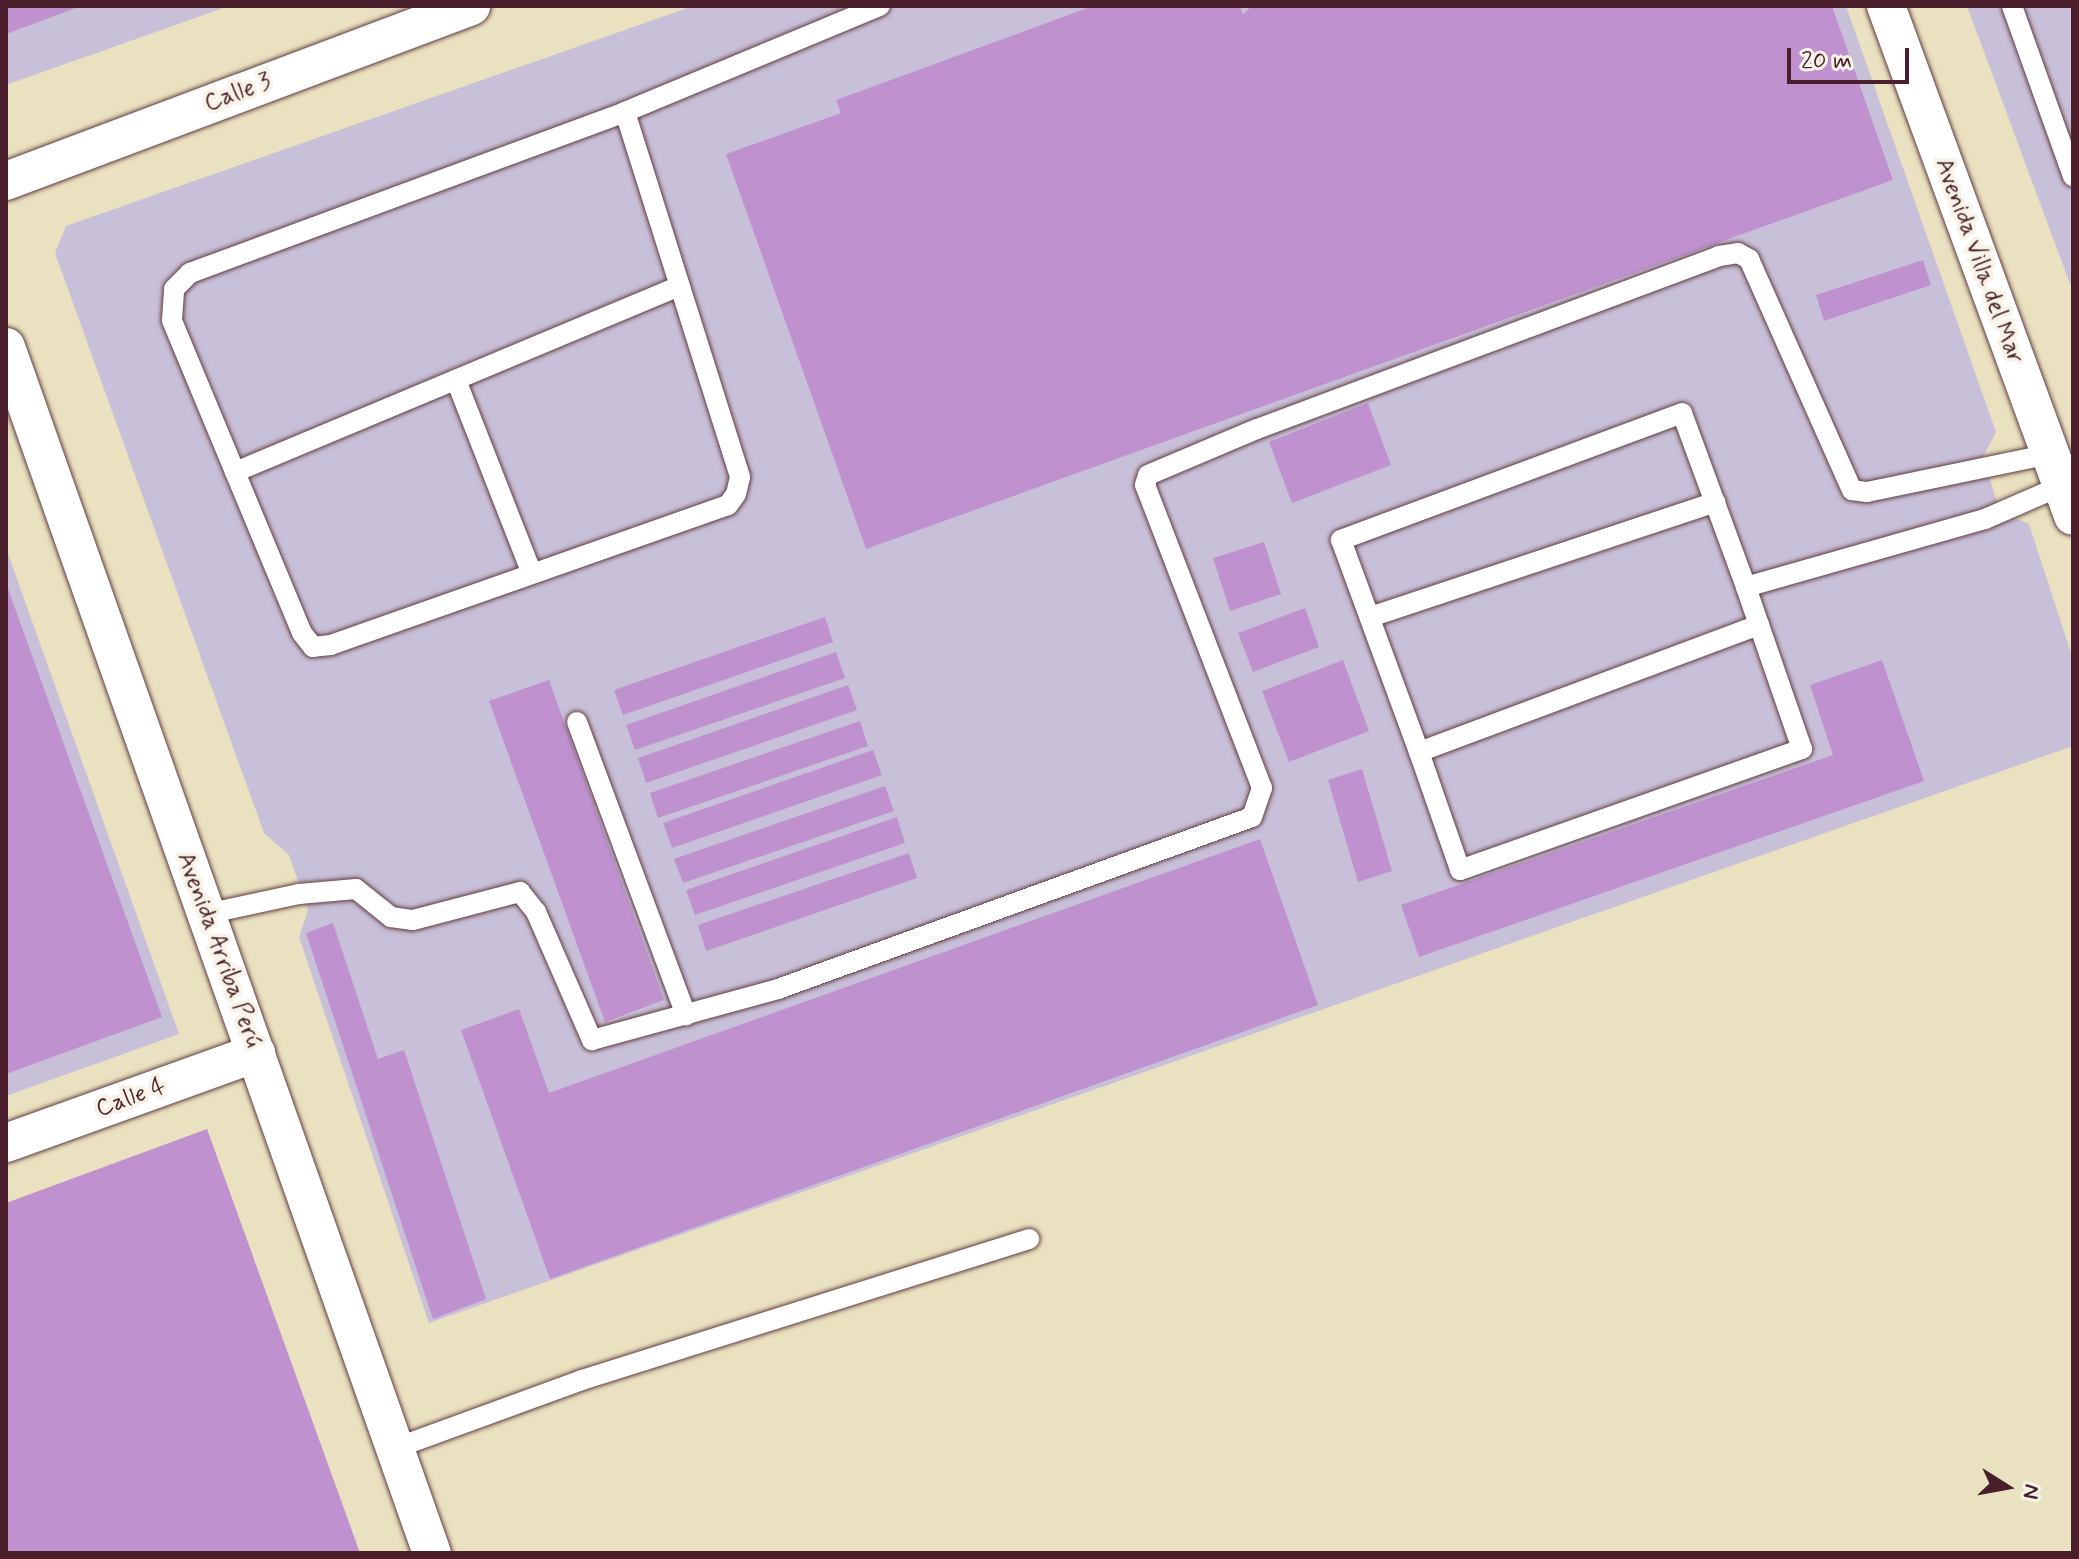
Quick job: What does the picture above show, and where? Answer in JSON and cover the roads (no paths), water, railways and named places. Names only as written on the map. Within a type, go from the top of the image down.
[{"type":"street","name":"Calle 3","points":[[6,181],[471,6]]},
{"type":"street","name":"Avenida Villa del Mar","points":[[1886,6],[2060,465]]},
{"type":"street","name":"Avenida Arriba Perú","points":[[6,347],[432,1553]]},
{"type":"street","name":"Calle 4","points":[[6,1143],[256,1053]]},
{"type":"lane","points":[[625,112],[740,477],[736,494],[728,505],[313,647],[302,633],[172,320],[174,289],[190,273],[625,112],[880,6]]},
{"type":"lane","points":[[2012,6],[2073,176]]},
{"type":"lane","points":[[206,914],[299,894],[356,889],[391,917],[413,920],[513,890],[526,896],[536,912],[587,1037],[686,1015],[778,989],[1258,812],[1262,788],[1145,485],[1155,469],[1687,267],[1738,253],[1749,259],[1852,490],[1867,492],[2060,465]]},
{"type":"lane","points":[[235,472],[680,286]]},
{"type":"lane","points":[[456,380],[532,574]]},
{"type":"lane","points":[[1682,413],[1715,502],[1802,749],[1460,870],[1341,540],[1682,413]]},
{"type":"lane","points":[[1746,587],[1985,519],[2060,465]]},
{"type":"lane","points":[[1370,617],[1715,502]]},
{"type":"lane","points":[[1419,752],[1759,625]]},
{"type":"lane","points":[[577,722],[686,1015]]},
{"type":"lane","points":[[396,1448],[582,1380],[1029,1239]]}]
